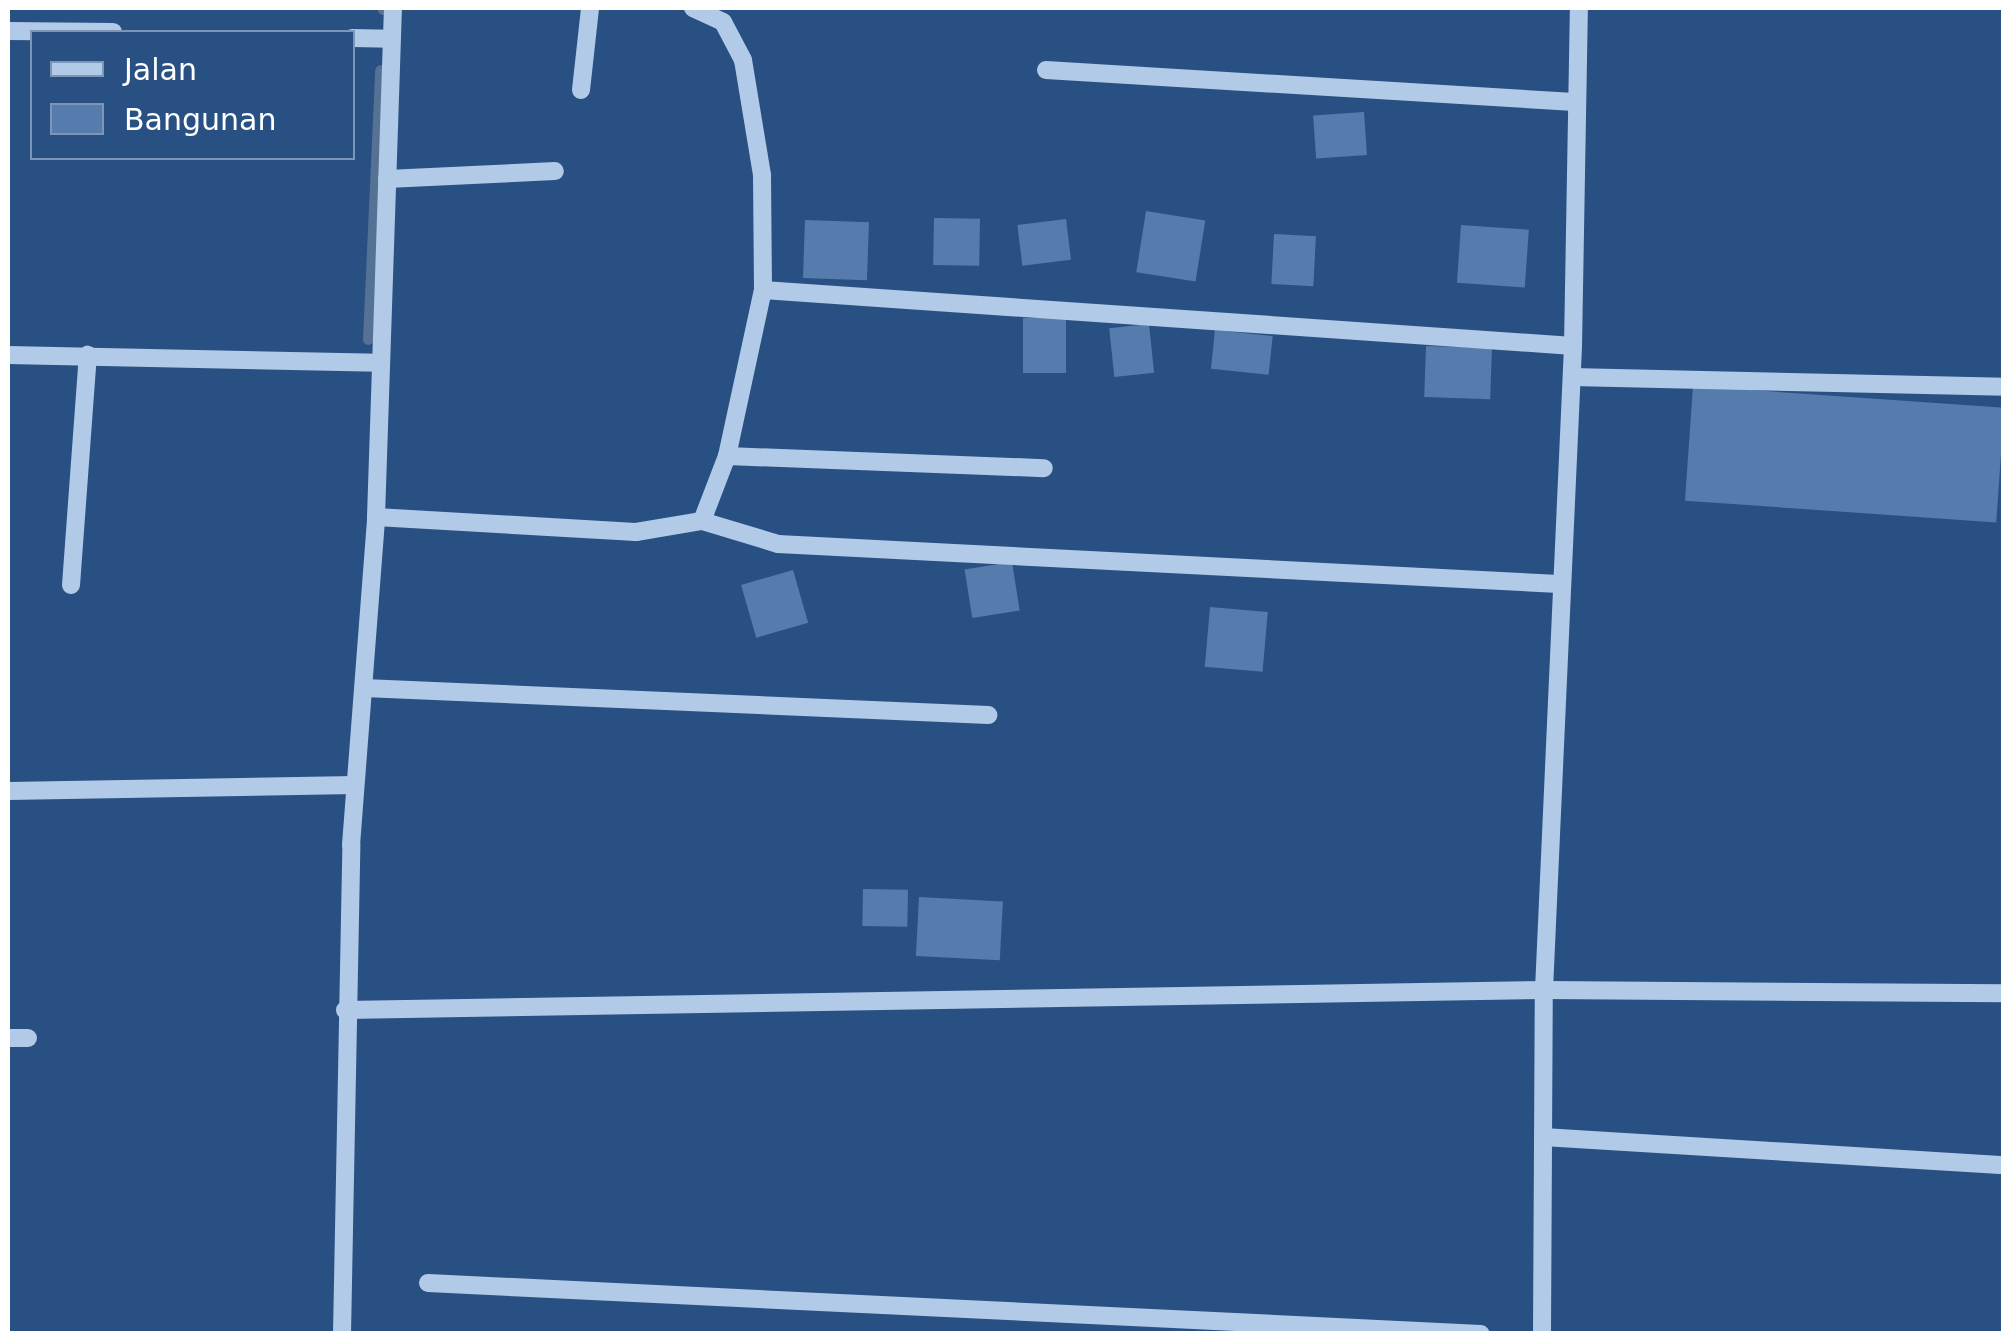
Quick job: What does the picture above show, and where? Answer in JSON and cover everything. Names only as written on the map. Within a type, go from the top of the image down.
[{"type":"street","points":[[342,1334],[345,1010],[354,786],[376,517],[378,363],[393,8]]},
{"type":"street","points":[[581,90],[590,8]]},
{"type":"street","points":[[692,8],[724,22],[743,60],[762,175],[763,290],[726,456],[702,521]]},
{"type":"street","points":[[1542,1334],[1544,990],[1559,584],[1572,377],[1574,102],[1579,8]]},
{"type":"street","points":[[355,38],[391,39]]},
{"type":"street","points":[[1046,70],[1574,102]]},
{"type":"street","points":[[387,179],[555,171]]},
{"type":"street","points":[[763,290],[1573,346]]},
{"type":"street","points":[[8,355],[378,363]]},
{"type":"street","points":[[71,585],[88,355]]},
{"type":"street","points":[[1572,377],[2004,387]]},
{"type":"street","points":[[726,456],[1044,468]]},
{"type":"street","points":[[376,517],[636,532],[702,521],[778,544],[1559,584]]},
{"type":"street","points":[[364,688],[988,715]]},
{"type":"street","points":[[8,792],[354,786]]},
{"type":"street","points":[[345,1010],[1544,990],[2004,993]]},
{"type":"street","points":[[8,1038],[28,1038]]},
{"type":"street","points":[[1544,1137],[2004,1165]]},
{"type":"street","points":[[428,1283],[1481,1334]]},
{"type":"building","points":[[1364,112],[1367,155],[1316,158],[1313,116]]},
{"type":"building","points":[[1146,211],[1205,220],[1196,282],[1136,272]]},
{"type":"building","points":[[934,218],[980,219],[979,266],[933,265]]},
{"type":"building","points":[[1066,219],[1071,260],[1022,266],[1017,225]]},
{"type":"building","points":[[805,220],[869,222],[867,280],[803,278]]},
{"type":"building","points":[[1461,225],[1529,230],[1525,288],[1457,283]]},
{"type":"building","points":[[1274,234],[1316,236],[1313,286],[1271,284]]},
{"type":"building","points":[[1023,318],[1066,318],[1066,373],[1023,373]]},
{"type":"building","points":[[1149,324],[1154,373],[1114,377],[1109,328]]},
{"type":"building","points":[[1215,330],[1273,336],[1269,375],[1211,369]]},
{"type":"building","points":[[1426,346],[1492,348],[1490,399],[1424,397]]},
{"type":"building","points":[[1693,386],[2004,408],[1996,522],[1685,501]]},
{"type":"building","points":[[1012,562],[1020,610],[972,618],[965,570]]},
{"type":"building","points":[[793,570],[808,623],[756,638],[741,585]]},
{"type":"building","points":[[1210,607],[1268,612],[1263,672],[1205,667]]},
{"type":"building","points":[[863,889],[908,890],[907,927],[862,926]]},
{"type":"building","points":[[919,897],[1003,901],[1000,960],[916,956]]},
{"type":"waterway","points":[[368,339],[380,70]]}]
